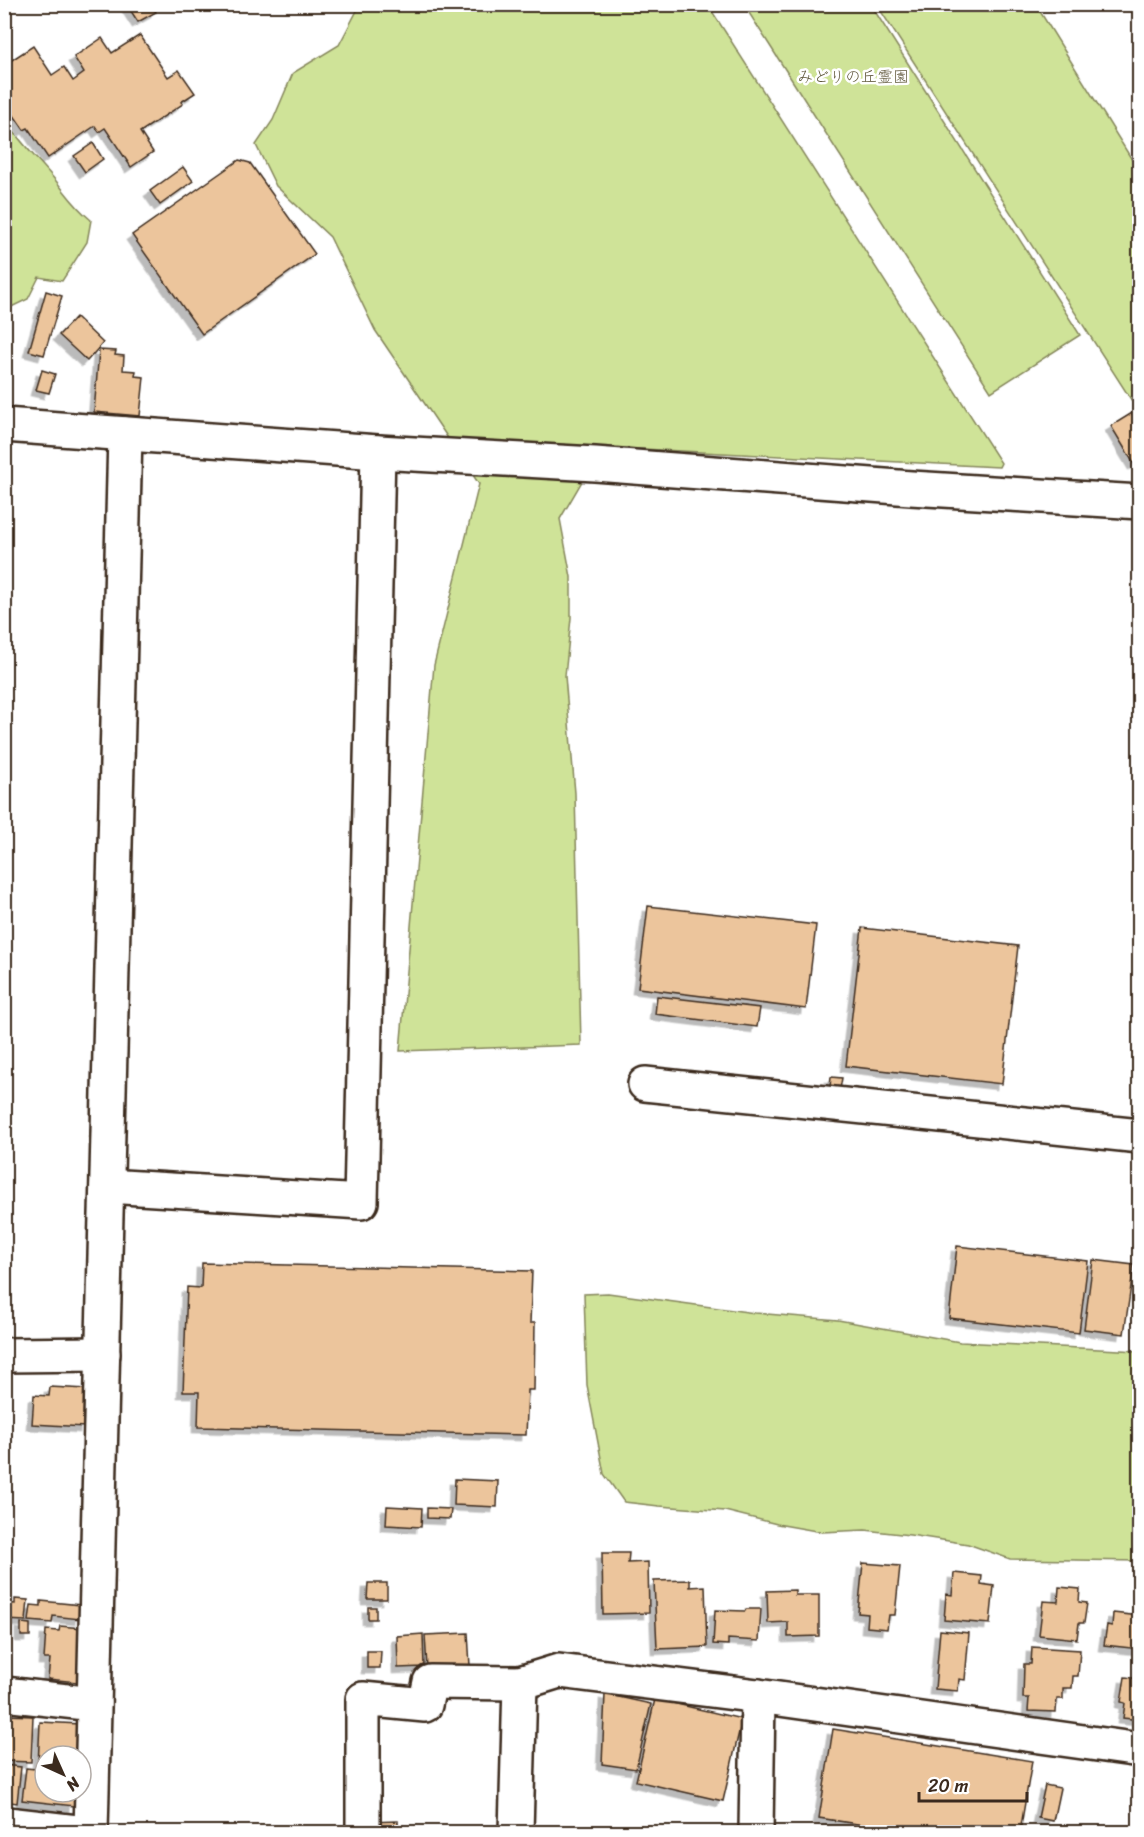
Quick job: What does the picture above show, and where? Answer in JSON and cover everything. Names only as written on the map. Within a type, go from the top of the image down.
[{"type":"street","points":[[4,425],[1140,502]]},
{"type":"street","points":[[91,1829],[126,434]]},
{"type":"street","points":[[107,1186],[361,1202],[378,452]]},
{"type":"street","points":[[645,1084],[1140,1136]]},
{"type":"street","points":[[4,1355],[103,1354]]},
{"type":"street","points":[[363,1833],[363,1699],[424,1705],[430,1682],[520,1683],[559,1671],[758,1696],[1140,1750]]},
{"type":"street","points":[[516,1833],[520,1683]]},
{"type":"street","points":[[4,1694],[94,1704]]},
{"type":"street","points":[[756,1833],[758,1696]]},
{"type":"lane","points":[[4,1815],[91,1829]]},
{"type":"green space","points":[[360,5],[708,5],[1001,463],[999,467],[602,447],[560,519],[571,577],[571,618],[565,676],[575,793],[581,1045],[400,1051],[434,665],[479,484],[375,330],[330,237],[276,186],[256,145],[273,120],[293,73],[339,45]]},
{"type":"green space","name":"みどりの丘霊園","points":[[744,5],[871,5],[1080,335],[991,392]]},
{"type":"green space","points":[[877,5],[1036,5],[1139,171],[1139,412]]},
{"type":"green space","points":[[4,118],[72,202],[91,220],[87,242],[62,281],[39,277],[28,299],[5,310]]},
{"type":"green space","points":[[608,1293],[755,1313],[838,1320],[960,1342],[1139,1351],[1139,1561],[1010,1559],[968,1544],[910,1535],[865,1530],[822,1532],[725,1511],[624,1502],[604,1474],[587,1385],[584,1294]]},
{"type":"building","points":[[151,4],[156,12],[138,22],[127,5]]},
{"type":"building","points":[[140,35],[168,77],[179,70],[195,93],[181,102],[183,104],[140,132],[153,152],[131,167],[105,128],[99,132],[95,126],[48,158],[28,128],[24,130],[4,101],[4,65],[33,46],[52,75],[64,67],[73,81],[84,73],[74,57],[102,38],[112,53]]},
{"type":"building","points":[[93,143],[103,159],[85,172],[74,156]]},
{"type":"building","points":[[239,160],[250,163],[315,254],[202,334],[132,235]]},
{"type":"building","points":[[183,167],[193,181],[160,205],[150,191]]},
{"type":"building","points":[[46,291],[62,296],[44,355],[29,351]]},
{"type":"building","points":[[76,317],[103,343],[87,361],[59,335]]},
{"type":"building","points":[[99,350],[116,351],[115,355],[124,356],[123,370],[136,371],[135,376],[144,377],[140,416],[94,412]]},
{"type":"building","points":[[42,370],[55,374],[49,393],[36,390]]},
{"type":"building","points":[[1132,413],[1140,425],[1140,461],[1134,464],[1111,426]]},
{"type":"building","points":[[648,906],[816,925],[806,1009],[638,988]]},
{"type":"building","points":[[862,928],[1018,946],[1002,1084],[846,1066]]},
{"type":"building","points":[[657,996],[760,1008],[757,1027],[655,1014]]},
{"type":"building","points":[[831,1077],[842,1078],[840,1089],[830,1087]]},
{"type":"building","points":[[957,1246],[1088,1261],[1079,1333],[949,1318]]},
{"type":"building","points":[[1093,1260],[1134,1265],[1124,1334],[1084,1329]]},
{"type":"building","points":[[202,1263],[532,1271],[530,1323],[535,1323],[534,1390],[528,1390],[526,1435],[198,1427],[199,1392],[183,1392],[187,1287],[201,1288]]},
{"type":"building","points":[[50,1387],[87,1389],[85,1427],[32,1424],[34,1395],[49,1396]]},
{"type":"building","points":[[455,1479],[498,1481],[497,1507],[454,1505]]},
{"type":"building","points":[[387,1506],[422,1508],[421,1527],[386,1525]]},
{"type":"building","points":[[427,1508],[451,1509],[450,1519],[427,1518]]},
{"type":"building","points":[[602,1553],[629,1553],[628,1563],[648,1562],[649,1613],[603,1614]]},
{"type":"building","points":[[863,1563],[900,1566],[895,1615],[889,1615],[887,1629],[867,1627],[868,1614],[858,1613]]},
{"type":"building","points":[[954,1573],[982,1576],[981,1584],[994,1586],[990,1624],[944,1620],[946,1594],[952,1595]]},
{"type":"building","points":[[690,1580],[690,1587],[705,1586],[707,1647],[657,1649],[654,1581]]},
{"type":"building","points":[[368,1583],[387,1583],[387,1599],[367,1599]]},
{"type":"building","points":[[1059,1587],[1080,1589],[1079,1602],[1087,1603],[1084,1623],[1079,1623],[1077,1639],[1039,1635],[1043,1601],[1058,1602]]},
{"type":"building","points":[[795,1590],[795,1595],[819,1595],[819,1636],[788,1637],[788,1622],[768,1623],[767,1591]]},
{"type":"building","points":[[15,1599],[28,1600],[26,1621],[4,1620],[4,1603],[15,1604]]},
{"type":"building","points":[[41,1601],[81,1605],[80,1619],[53,1616],[52,1623],[29,1621],[31,1605],[41,1606]]},
{"type":"building","points":[[368,1607],[376,1607],[376,1619],[368,1619]]},
{"type":"building","points":[[746,1609],[761,1609],[759,1641],[728,1639],[728,1645],[713,1644],[715,1610],[745,1611]]},
{"type":"building","points":[[1113,1613],[1140,1616],[1140,1649],[1104,1645],[1107,1625],[1112,1626]]},
{"type":"building","points":[[21,1623],[30,1624],[30,1636],[21,1636]]},
{"type":"building","points":[[60,1626],[82,1628],[77,1682],[48,1679],[50,1659],[44,1659],[46,1630],[59,1631]]},
{"type":"building","points":[[940,1630],[969,1633],[965,1680],[959,1679],[958,1691],[935,1689]]},
{"type":"building","points":[[468,1633],[470,1666],[427,1668],[425,1635]]},
{"type":"building","points":[[423,1634],[424,1667],[398,1668],[397,1636]]},
{"type":"building","points":[[1032,1647],[1080,1650],[1078,1676],[1073,1676],[1072,1688],[1063,1688],[1063,1699],[1057,1699],[1056,1712],[1028,1711],[1029,1698],[1023,1698],[1024,1664],[1031,1664]]},
{"type":"building","points":[[367,1651],[381,1651],[380,1668],[367,1668]]},
{"type":"building","points":[[1125,1677],[1140,1679],[1140,1720],[1123,1718],[1125,1703],[1121,1702]]},
{"type":"building","points":[[605,1694],[651,1704],[636,1769],[602,1764]]},
{"type":"building","points":[[655,1699],[742,1719],[723,1801],[636,1781]]},
{"type":"building","points":[[4,1715],[33,1716],[31,1762],[4,1761]]},
{"type":"building","points":[[40,1722],[80,1724],[79,1744],[39,1744]]},
{"type":"building","points":[[833,1729],[1032,1761],[1020,1832],[909,1832],[819,1818]]},
{"type":"building","points":[[4,1765],[21,1767],[17,1803],[4,1801]]},
{"type":"building","points":[[26,1768],[33,1769],[33,1801],[22,1800]]},
{"type":"building","points":[[1045,1785],[1060,1788],[1053,1821],[1038,1818]]},
{"type":"building","points":[[398,1821],[398,1832],[368,1832],[368,1822]]},
{"type":"building","points":[[4,1826],[35,1830],[35,1832],[4,1832]]}]
